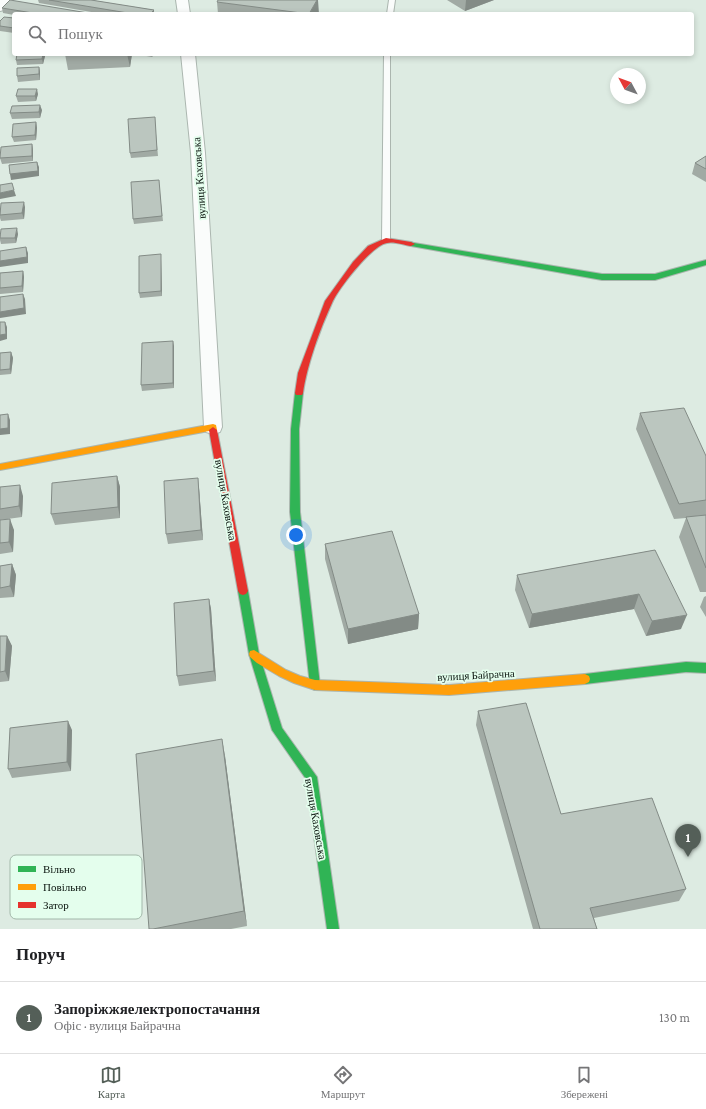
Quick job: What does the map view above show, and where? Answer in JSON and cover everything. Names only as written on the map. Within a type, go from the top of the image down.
[{"type":"street","points":[[0,7],[7,0]]},
{"type":"street","points":[[182,0],[184,12]]},
{"type":"street","name":"вулиця Каховська","points":[[188,56],[198,153],[213,427],[254,654],[277,730],[311,776],[333,929]]},
{"type":"street","points":[[315,685],[295,512],[294,429],[302,373],[329,301],[356,264],[371,248],[386,240],[602,278],[655,277],[706,262]]},
{"type":"street","points":[[0,467],[213,427]]},
{"type":"street","name":"вулиця Байрачна","points":[[254,654],[283,675],[298,682],[315,685],[449,690],[616,677],[686,667],[706,668]]},
{"type":"lane","points":[[390,12],[392,0]]},
{"type":"lane","points":[[386,240],[387,56]]},
{"type":"building","points":[[10,0],[82,12],[27,12],[2,8]]},
{"type":"building","points":[[49,0],[91,0],[154,10],[152,12],[122,12]]},
{"type":"building","points":[[218,0],[317,0],[310,12],[294,12],[217,2]]},
{"type":"building","points":[[4,17],[12,18],[12,28],[0,26],[0,21]]},
{"type":"building","points":[[17,56],[43,56],[42,59],[16,60]]},
{"type":"building","points":[[39,67],[39,74],[17,76],[17,68]]},
{"type":"building","points":[[18,89],[37,89],[35,96],[16,96]]},
{"type":"building","points":[[40,105],[39,112],[10,113],[12,106]]},
{"type":"building","points":[[155,117],[157,150],[130,153],[128,119]]},
{"type":"building","points":[[36,122],[35,135],[12,137],[13,124]]},
{"type":"building","points":[[32,144],[32,156],[0,158],[1,147]]},
{"type":"building","points":[[706,156],[706,169],[695,163]]},
{"type":"building","points":[[37,162],[38,171],[10,174],[9,165]]},
{"type":"building","points":[[159,180],[162,216],[133,219],[131,182]]},
{"type":"building","points":[[12,183],[14,190],[0,193],[0,185]]},
{"type":"building","points":[[24,202],[22,213],[0,215],[1,203]]},
{"type":"building","points":[[17,228],[15,238],[0,238],[1,229]]},
{"type":"building","points":[[26,247],[27,257],[0,261],[0,251]]},
{"type":"building","points":[[161,254],[161,291],[139,293],[139,256]]},
{"type":"building","points":[[23,271],[22,286],[0,288],[0,273]]},
{"type":"building","points":[[23,294],[24,308],[0,312],[0,297]]},
{"type":"building","points":[[0,322],[5,322],[6,334],[0,335]]},
{"type":"building","points":[[173,341],[173,383],[141,385],[142,343]]},
{"type":"building","points":[[11,352],[10,369],[0,370],[0,353]]},
{"type":"building","points":[[684,408],[706,456],[706,500],[679,504],[640,413]]},
{"type":"building","points":[[8,414],[8,428],[0,429],[0,415]]},
{"type":"building","points":[[117,476],[118,507],[51,514],[52,483]]},
{"type":"building","points":[[198,478],[201,530],[166,534],[164,481]]},
{"type":"building","points":[[20,485],[19,506],[0,509],[0,487]]},
{"type":"building","points":[[706,515],[706,568],[686,517]]},
{"type":"building","points":[[10,519],[9,542],[0,543],[0,520]]},
{"type":"building","points":[[392,531],[419,614],[348,629],[325,544]]},
{"type":"building","points":[[655,550],[687,615],[652,621],[639,594],[532,614],[517,575]]},
{"type":"building","points":[[12,564],[10,586],[0,588],[0,566]]},
{"type":"building","points":[[209,599],[214,671],[177,676],[174,603]]},
{"type":"building","points":[[0,636],[7,636],[5,671],[0,672]]},
{"type":"building","points":[[526,703],[561,814],[652,798],[686,889],[590,908],[597,929],[540,929],[478,711]]},
{"type":"building","points":[[68,721],[67,762],[8,769],[10,728]]},
{"type":"building","points":[[222,739],[244,911],[149,929],[136,754]]},
{"type":"traffic: fast","points":[[411,244],[602,277],[655,277],[706,262]]},
{"type":"traffic: fast","points":[[299,393],[295,429],[295,512],[315,685]]},
{"type":"traffic: fast","points":[[243,591],[254,654],[277,730],[311,777],[333,929]]},
{"type":"traffic: fast","points":[[585,679],[686,667],[706,668]]},
{"type":"traffic: slow","points":[[0,467],[213,427],[213,430]]},
{"type":"traffic: slow","points":[[254,654],[283,673],[298,680],[315,685],[449,690],[585,679]]},
{"type":"traffic: jam","points":[[299,393],[302,373],[329,301],[356,264],[371,248],[386,240],[411,244]]},
{"type":"traffic: jam","points":[[213,430],[243,591]]},
{"type":"place","name":"Запоріжжяелектропостачання","points":[[688,857]]}]
